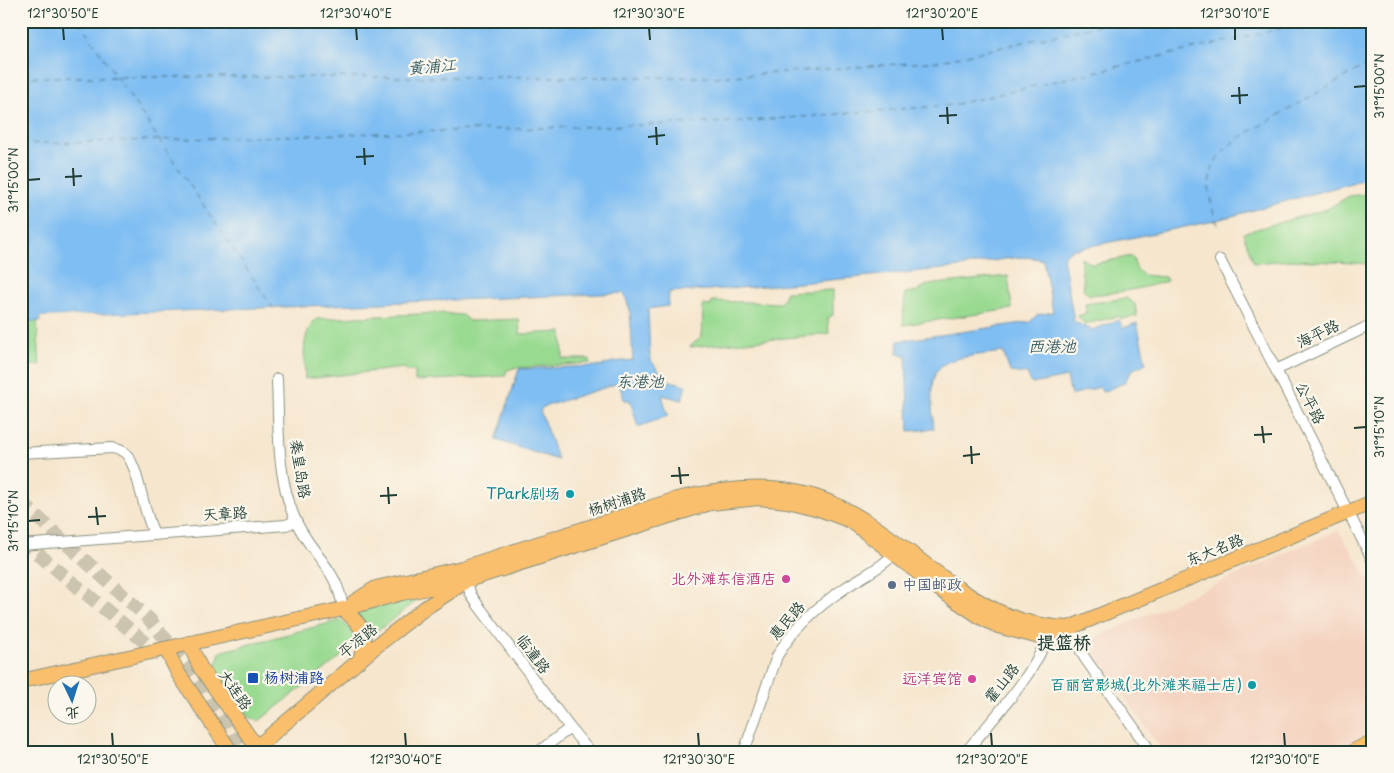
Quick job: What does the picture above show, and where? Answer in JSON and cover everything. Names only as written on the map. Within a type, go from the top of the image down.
[{"type":"main road","name":"杨树浦路","points":[[21,681],[343,609],[376,588],[464,575],[674,513],[710,503],[734,499],[759,498],[778,500],[819,510],[851,521],[897,549]]},
{"type":"main road","name":"东大名路","points":[[897,549],[1008,616],[1048,633],[1069,628],[1373,502]]},
{"type":"main road","name":"平凉路","points":[[256,750],[360,660],[464,575]]},
{"type":"main road","points":[[343,609],[357,620],[364,630],[364,649],[360,660]]},
{"type":"main road","name":"大连路","points":[[189,643],[200,667],[256,750]]},
{"type":"main road","points":[[166,649],[178,673],[231,752]]},
{"type":"main road","points":[[1352,752],[1373,741]]},
{"type":"street","name":"公平路","points":[[1220,260],[1373,561]]},
{"type":"street","name":"海平路","points":[[1276,370],[1373,324]]},
{"type":"street","name":"秦皇岛路","points":[[277,379],[281,467],[286,493],[296,521],[338,584],[343,609]]},
{"type":"street","points":[[21,453],[112,448],[123,452],[132,463],[148,522],[155,535]]},
{"type":"street","name":"天章路","points":[[21,545],[286,525],[296,521]]},
{"type":"street","name":"惠民路","points":[[744,752],[777,656],[785,643],[827,600],[897,549]]},
{"type":"street","name":"临潼路","points":[[464,575],[471,595],[478,605],[590,752]]},
{"type":"street","points":[[1069,628],[1084,657],[1151,752]]},
{"type":"street","name":"霍山路","points":[[966,752],[1032,670],[1048,633]]},
{"type":"street","points":[[538,752],[570,728]]},
{"type":"shaded area","points":[[1338,530],[1373,585],[1373,730],[1332,752],[1163,752],[1094,653],[1095,638]]},
{"type":"green space","points":[[1373,193],[1373,264],[1292,260],[1254,263],[1243,233],[1327,209],[1349,196]]},
{"type":"green space","points":[[1132,256],[1137,269],[1143,275],[1165,277],[1167,281],[1109,293],[1090,295],[1084,291],[1080,258],[1093,264]]},
{"type":"green space","points":[[1008,276],[1012,309],[903,325],[905,293],[917,291],[927,285]]},
{"type":"green space","points":[[833,290],[833,315],[828,318],[829,334],[690,347],[702,336],[703,305],[711,306],[712,301],[781,303],[786,292]]},
{"type":"green space","points":[[1126,298],[1135,304],[1137,316],[1121,319],[1119,316],[1085,324],[1078,316],[1086,313],[1085,304]]},
{"type":"green space","points":[[440,313],[462,315],[469,321],[519,319],[520,334],[562,332],[563,359],[590,359],[590,363],[513,368],[506,371],[506,376],[415,381],[415,371],[405,371],[404,368],[305,379],[305,340],[316,319]]},
{"type":"green space","points":[[37,321],[40,365],[21,366],[21,322]]},
{"type":"green space","points":[[425,594],[369,638],[357,612]]},
{"type":"green space","points":[[341,620],[354,634],[352,648],[259,721],[250,718],[214,674],[220,652]]},
{"type":"water","points":[[21,21],[1373,21],[1373,177],[1214,221],[1071,250],[1063,257],[1074,322],[1092,330],[1119,320],[1123,328],[1137,323],[1146,363],[1132,370],[1124,383],[1102,392],[1100,387],[1071,395],[1067,377],[1032,384],[1027,374],[1010,372],[1003,352],[963,357],[950,361],[940,367],[932,388],[934,429],[909,431],[906,355],[897,353],[898,341],[1030,322],[1037,315],[1053,312],[1043,260],[1023,257],[1011,258],[953,268],[776,285],[669,292],[668,306],[648,309],[650,359],[663,376],[663,379],[686,385],[682,400],[662,395],[668,416],[638,427],[630,400],[624,400],[619,383],[543,407],[540,411],[558,460],[496,440],[519,369],[600,366],[613,362],[633,360],[630,310],[624,293],[40,317],[41,321],[21,322]]},
{"type":"pier","points":[[246,309],[247,311],[43,320],[41,323],[40,317]]},
{"type":"ferry route","points":[[79,21],[275,311]]},
{"type":"ferry route","points":[[21,77],[717,77],[940,61],[1117,21]]},
{"type":"ferry route","points":[[21,144],[736,122],[953,105],[1313,21]]},
{"type":"ferry route","points":[[1218,225],[1210,200],[1210,178],[1218,158],[1226,149],[1237,139],[1373,61]]},
{"type":"tunnel","points":[[21,502],[150,620],[200,681],[248,752]]},
{"type":"tunnel","points":[[21,540],[163,657]]},
{"type":"place","name":"TPark剧场","points":[[570,494]]},
{"type":"place","name":"北外滩东信酒店","points":[[786,579]]},
{"type":"place","name":"中国邮政","points":[[892,585]]},
{"type":"place","name":"杨树浦路","points":[[253,678]]},
{"type":"place","name":"远洋宾馆","points":[[972,679]]},
{"type":"place","name":"百丽宫影城(北外滩来福士店)","points":[[1252,685]]},
{"type":"district","name":"提篮桥","points":[[1064,643]]},
{"type":"water label","name":"黄浦江","points":[[432,66]]},
{"type":"water label","name":"西港池","points":[[1052,346]]},
{"type":"water label","name":"东港池","points":[[640,381]]}]
